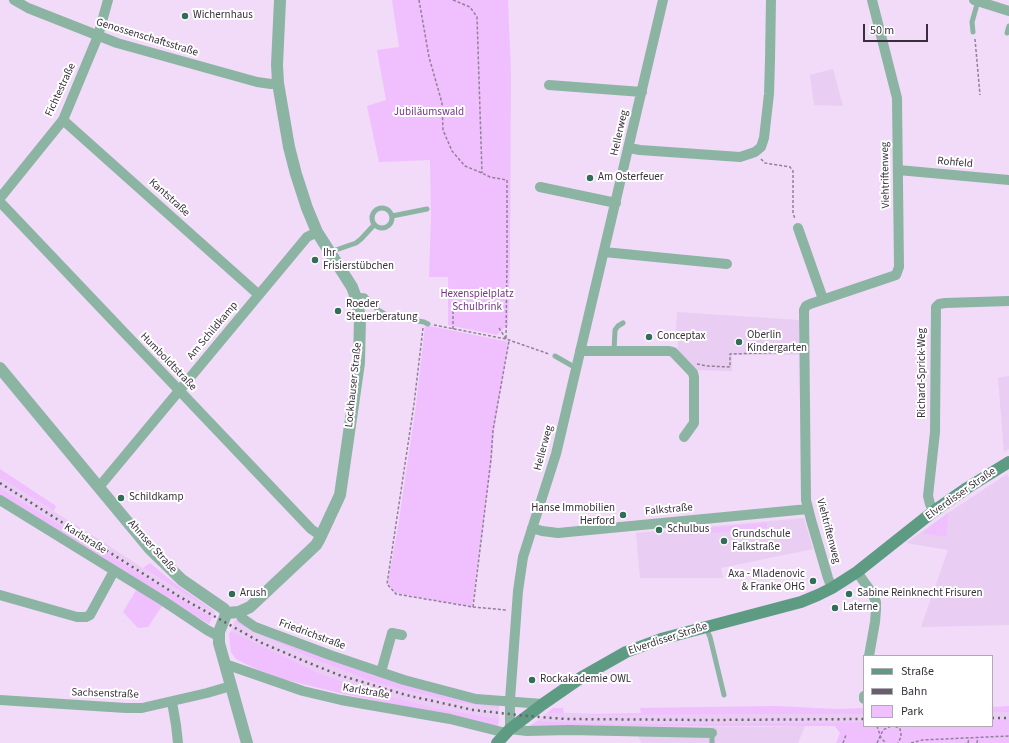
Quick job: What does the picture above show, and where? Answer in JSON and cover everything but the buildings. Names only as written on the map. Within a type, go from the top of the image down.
[{"type":"main road","name":"Elverdisser Straße","points":[[497,743],[508,731],[542,704],[582,677],[626,652],[661,639],[801,602],[832,588],[857,572],[934,511],[979,479],[1009,462]]},
{"type":"street","name":"Genossenschaftsstraße","points":[[14,0],[28,8],[117,43],[249,80],[263,83],[278,83]]},
{"type":"street","name":"Fichtestraße","points":[[0,198],[63,120],[98,36],[108,0]]},
{"type":"street","name":"Lockhauser Straße","points":[[226,613],[246,610],[316,545],[321,536],[340,495],[359,363],[360,318],[355,295],[352,287],[330,252],[312,234],[307,208],[292,162],[278,83],[277,65],[280,0]]},
{"type":"street","name":"Hellerweg","points":[[508,731],[520,574],[532,528],[551,472],[664,0]]},
{"type":"street","points":[[629,148],[740,157],[755,152],[761,148],[767,116],[770,60],[770,0]]},
{"type":"street","name":"Viehtriftenweg","points":[[832,588],[806,500],[804,310],[806,306],[810,304],[893,276],[898,272],[897,98],[872,0]]},
{"type":"street","points":[[976,1],[1009,11]]},
{"type":"street","points":[[549,85],[642,92]]},
{"type":"street","name":"Kantstraße","points":[[63,120],[259,295]]},
{"type":"street","name":"Rohfeld","points":[[898,170],[1009,180]]},
{"type":"street","points":[[540,187],[616,203]]},
{"type":"street","name":"Humboldtstraße","points":[[0,202],[311,529],[321,536]]},
{"type":"street","points":[[798,228],[823,299]]},
{"type":"street","name":"Am Schildkamp","points":[[99,487],[179,390],[312,234]]},
{"type":"street","points":[[604,252],[727,264]]},
{"type":"street","name":"Richard-Sprick-Weg","points":[[934,511],[928,496],[934,432],[936,307],[939,304],[945,303],[1009,301]]},
{"type":"street","points":[[580,351],[673,352],[693,373],[694,377],[694,423],[684,437]]},
{"type":"street","name":"Ahmser Straße","points":[[0,368],[150,549],[182,580],[221,607],[226,613]]},
{"type":"street","name":"Karlstraße","points":[[0,500],[218,636]]},
{"type":"street","name":"Falkstraße","points":[[532,528],[558,533],[808,509]]},
{"type":"street","points":[[0,595],[78,617],[86,617],[90,615],[114,571]]},
{"type":"street","points":[[857,572],[872,593],[876,602],[875,622],[869,655]]},
{"type":"street","name":"Friedrichstraße","points":[[239,612],[242,618],[255,627],[381,672],[436,689],[476,699],[499,701],[510,700]]},
{"type":"street","points":[[226,613],[218,636],[247,743]]},
{"type":"street","points":[[381,672],[392,633],[402,635]]},
{"type":"street","name":"Karlstraße","points":[[225,664],[302,691],[340,700],[450,719],[508,731],[569,730],[712,738]]},
{"type":"street","name":"Sachsenstraße","points":[[0,700],[142,708],[172,702],[231,686]]},
{"type":"street","points":[[510,700],[542,704]]},
{"type":"street","points":[[172,702],[178,743]]},
{"type":"lane","points":[[973,32],[972,22],[976,1]]},
{"type":"lane","points":[[1007,33],[1009,26]]},
{"type":"lane","points":[[380,208],[385,209],[392,216],[391,222],[384,228],[378,228],[374,225],[372,220],[372,215],[380,208]]},
{"type":"lane","points":[[392,216],[427,209]]},
{"type":"lane","points":[[330,252],[356,243],[374,225]]},
{"type":"lane","points":[[355,295],[365,296],[378,310],[388,316],[426,323]]},
{"type":"lane","points":[[614,351],[615,330],[623,323]]},
{"type":"lane","points":[[555,356],[576,368]]},
{"type":"lane","points":[[706,627],[710,637],[724,695]]},
{"type":"path","points":[[419,0],[429,57],[442,103],[443,130],[452,151],[465,166],[482,172],[490,178],[507,180],[506,340]]},
{"type":"path","points":[[453,0],[470,7],[476,17],[482,172]]},
{"type":"path","points":[[973,32],[975,38],[980,95]]},
{"type":"path","points":[[755,152],[765,163],[790,167],[793,171],[793,213],[798,228]]},
{"type":"path","points":[[452,328],[453,311]]},
{"type":"path","points":[[517,611],[473,607],[396,594],[387,584],[426,323],[506,340],[555,356]]},
{"type":"path","points":[[499,328],[506,340]]},
{"type":"path","points":[[473,607],[491,459],[493,430],[509,341]]},
{"type":"path","points":[[684,363],[730,367],[730,354],[804,352]]},
{"type":"path","points":[[877,727],[881,738],[886,743]]},
{"type":"path","points":[[877,742],[883,730],[889,727]]},
{"type":"path","points":[[896,727],[900,729],[901,734],[898,743]]},
{"type":"path","points":[[843,743],[846,735]]},
{"type":"path","points":[[911,743],[922,740],[1009,736]]},
{"type":"path","points":[[977,743],[978,737]]},
{"type":"path","points":[[968,743],[969,738]]},
{"type":"shaded area","points":[[833,69],[843,106],[814,105],[810,75]]},
{"type":"shaded area","name":"Oberlin Kindergarten","points":[[677,312],[799,320],[799,355],[732,355],[732,371],[696,370],[678,353],[678,331],[676,330]]},
{"type":"shaded area","points":[[1009,376],[1009,449],[1004,452],[998,378]]},
{"type":"shaded area","points":[[1007,474],[1009,478],[1009,625],[921,627],[948,550],[906,543]]},
{"type":"shaded area","points":[[0,478],[215,613],[212,618],[0,488]]},
{"type":"shaded area","name":"Grundschule Falkstraße","points":[[804,518],[813,549],[721,568],[723,578],[640,578],[636,533]]},
{"type":"shaded area","points":[[234,622],[306,656],[373,682],[449,701],[499,708],[499,719],[430,707],[371,691],[321,674],[231,631]]},
{"type":"shaded area","points":[[993,712],[1009,712],[1009,720],[993,720]]},
{"type":"shaded area","points":[[547,713],[597,715],[863,714],[863,722],[620,724],[537,721]]},
{"type":"shaded area","points":[[617,726],[805,726],[798,743],[641,743],[638,734],[618,734]]},
{"type":"green space","points":[[392,0],[508,0],[511,73],[508,327],[505,327],[497,335],[448,325],[448,277],[429,277],[431,217],[430,160],[379,162],[367,106],[386,100],[377,50],[399,47]]},
{"type":"green space","points":[[425,325],[509,342],[494,431],[492,459],[472,607],[395,593],[388,583],[416,405]]},
{"type":"green space","points":[[0,469],[56,506],[54,511],[0,478]]},
{"type":"green space","points":[[0,488],[212,618],[209,624],[0,496]]},
{"type":"green space","points":[[948,513],[946,537],[922,533]]},
{"type":"green space","points":[[766,523],[767,528],[688,535],[687,530]]},
{"type":"green space","points":[[150,563],[173,582],[215,613],[143,568]]},
{"type":"green space","points":[[138,587],[164,603],[148,627],[138,628],[123,612]]},
{"type":"green space","points":[[237,619],[264,633],[499,703],[499,708],[449,701],[373,682],[306,656],[234,622]]},
{"type":"green space","points":[[231,631],[321,674],[371,691],[430,707],[499,719],[498,726],[339,693],[283,679],[254,668],[236,659],[231,652],[229,634]]},
{"type":"green space","points":[[775,706],[836,709],[863,708],[863,714],[597,715],[547,713],[553,708],[563,708],[564,713],[641,713],[640,708]]},
{"type":"green space","points":[[1009,706],[1009,712],[993,712],[993,707]]},
{"type":"green space","points":[[993,720],[1009,720],[1009,743],[836,743],[840,733],[835,726],[528,727],[537,721],[620,724],[863,722],[863,727],[993,727]]},
{"type":"railway","points":[[0,483],[180,597],[262,643],[339,675],[406,695],[473,710],[566,719],[863,719]]},
{"type":"railway","points":[[993,718],[1009,718]]},
{"type":"place","name":"Wichernhaus","points":[[185,16]]},
{"type":"place","name":"Am Osterfeuer","points":[[590,178]]},
{"type":"place","name":"Ihr Frisierstübchen","points":[[315,260]]},
{"type":"place","name":"Roeder Steuerberatung","points":[[338,311]]},
{"type":"place","name":"Conceptax","points":[[649,337]]},
{"type":"place","name":"Oberlin Kindergarten","points":[[739,342]]},
{"type":"place","name":"Schildkamp","points":[[121,498]]},
{"type":"place","name":"Hanse Immobilien Herford","points":[[623,515]]},
{"type":"place","name":"Schulbus","points":[[659,530]]},
{"type":"place","name":"Grundschule Falkstraße","points":[[724,541]]},
{"type":"place","name":"Axa - Mladenovic & Franke OHG","points":[[813,581]]},
{"type":"place","name":"Arush","points":[[232,594]]},
{"type":"place","name":"Sabine Reinknecht Frisuren","points":[[849,594]]},
{"type":"place","name":"Laterne","points":[[835,608]]},
{"type":"place","name":"Rockakademie OWL","points":[[532,680]]},
{"type":"park label","name":"Jubiläumswald","points":[[429,113]]},
{"type":"park label","name":"Hexenspielplatz Schulbrink","points":[[477,301]]}]
